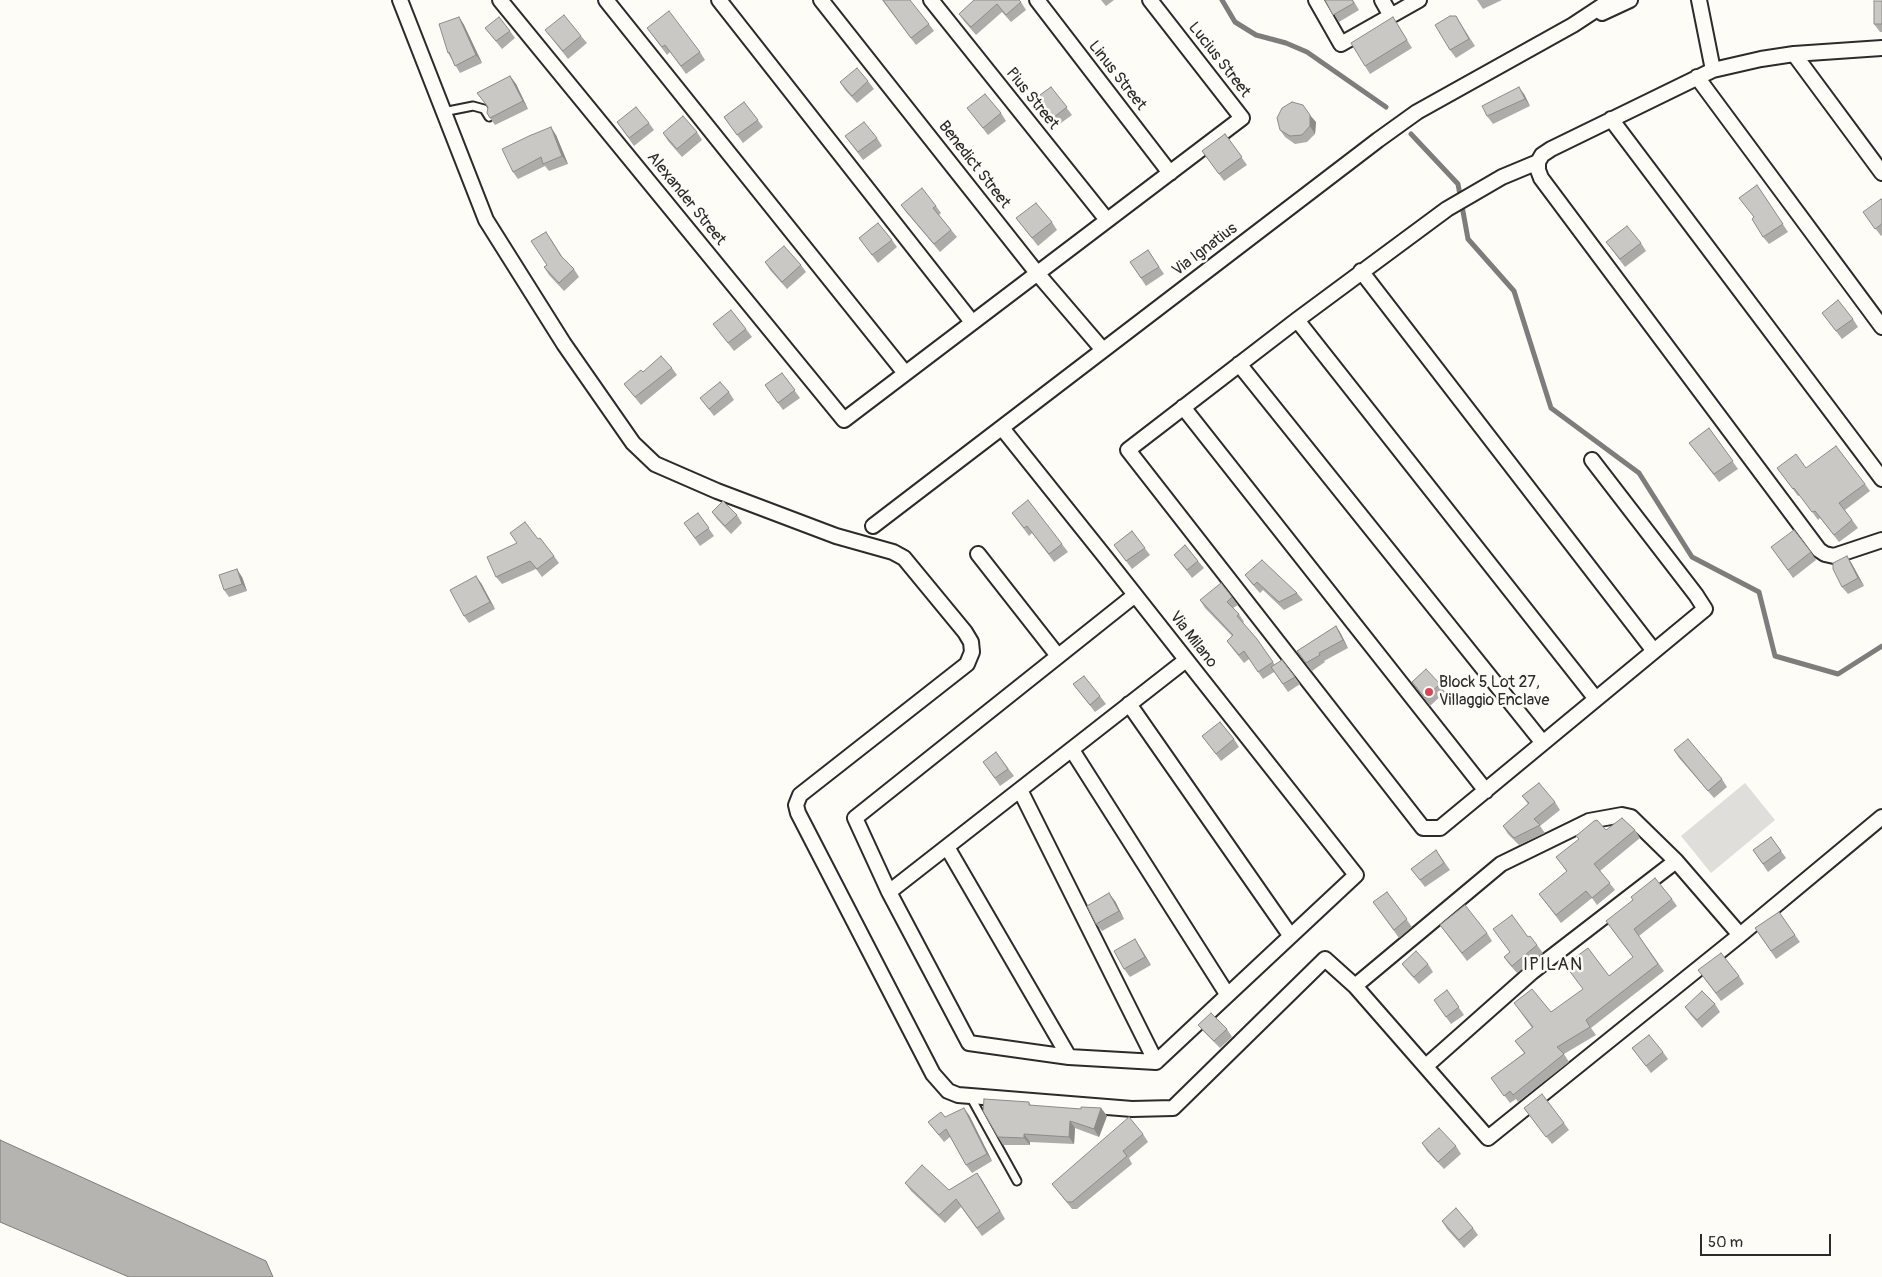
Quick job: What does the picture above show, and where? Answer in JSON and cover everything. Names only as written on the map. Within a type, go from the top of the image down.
[{"type":"street","points":[[400,0],[486,220],[564,344],[633,443],[655,464],[717,491],[836,536],[893,552],[904,558],[965,632],[971,642],[972,652],[967,664],[800,795],[796,805],[798,813],[933,1074],[948,1091],[958,1095],[1132,1109],[1173,1108],[1325,959],[1355,986],[1488,1138],[1740,935],[1882,817]]},
{"type":"street","name":"Alexander Street","points":[[500,0],[844,420],[905,373]]},
{"type":"street","points":[[606,0],[905,373],[1170,172]]},
{"type":"street","points":[[719,0],[972,322]]},
{"type":"street","name":"Benedict Street","points":[[821,0],[1037,273],[1103,350]]},
{"type":"street","name":"Pius Street","points":[[930,0],[1107,220]]},
{"type":"street","name":"Linus Street","points":[[1037,0],[1170,172]]},
{"type":"street","name":"Lucius Street","points":[[1150,0],[1242,118],[1170,172]]},
{"type":"street","points":[[1316,0],[1341,44],[1419,0]]},
{"type":"street","points":[[1382,0],[1391,16]]},
{"type":"street","name":"Via Ignatius","points":[[874,526],[1417,112],[1573,25],[1611,0]]},
{"type":"street","name":"Via Ignatius","points":[[1573,25],[1630,0]]},
{"type":"street","points":[[1699,0],[1713,70]]},
{"type":"street","points":[[1882,48],[1794,54],[1713,70],[1551,149],[1542,155],[1538,162],[1541,178],[1819,550],[1834,556],[1882,540]]},
{"type":"street","points":[[1794,54],[1882,173]]},
{"type":"street","points":[[1697,77],[1882,327]]},
{"type":"street","points":[[1611,119],[1882,479]]},
{"type":"street","points":[[1538,162],[1502,177],[1447,209],[1297,320],[1128,450],[1423,828],[1440,828],[1705,609],[1592,460]]},
{"type":"street","points":[[1362,271],[1654,651]]},
{"type":"street","points":[[1297,320],[1596,699]]},
{"type":"street","points":[[1239,364],[1543,743]]},
{"type":"street","points":[[1183,407],[1486,790]]},
{"type":"street","name":"Via Milano","points":[[1002,428],[1356,875],[1290,935]]},
{"type":"street","points":[[978,554],[1058,656]]},
{"type":"street","points":[[1129,704],[1290,935],[1156,1062],[1069,1057],[969,1043],[889,892],[855,818],[1135,595]]},
{"type":"street","points":[[889,892],[1186,660]]},
{"type":"street","points":[[1072,750],[1227,994]]},
{"type":"street","points":[[1020,790],[1156,1062]]},
{"type":"street","points":[[1355,986],[1501,864],[1589,821],[1622,815],[1631,817],[1676,861],[1740,935]]},
{"type":"street","points":[[947,847],[1069,1057]]},
{"type":"street","points":[[1426,1066],[1532,972],[1676,861]]},
{"type":"lane","points":[[443,112],[473,106],[484,109],[489,117]]},
{"type":"lane","points":[[970,1096],[1017,1180]]},
{"type":"shaded area","points":[[1745,783],[1775,820],[1711,873],[1681,836]]},
{"type":"shaded area","points":[[0,1140],[266,1261],[273,1277],[129,1277],[0,1222]]},
{"type":"building","points":[[883,0],[910,0],[929,24],[911,38]]},
{"type":"building","points":[[974,0],[1019,0],[1021,2],[1006,15],[997,4],[971,27],[959,14]]},
{"type":"building","points":[[1325,0],[1352,0],[1354,3],[1333,15]]},
{"type":"building","points":[[1874,1],[1882,1],[1882,24],[1874,24]]},
{"type":"building","points":[[669,11],[700,52],[681,66],[665,45],[662,47],[647,28]]},
{"type":"building","points":[[564,15],[581,36],[563,51],[545,30]]},
{"type":"building","points":[[1450,16],[1456,16],[1469,39],[1450,50],[1435,25]]},
{"type":"building","points":[[459,17],[476,55],[455,66],[448,53],[439,24]]},
{"type":"building","points":[[499,17],[510,31],[496,41],[485,28]]},
{"type":"building","points":[[1393,17],[1407,40],[1365,66],[1351,43]]},
{"type":"building","points":[[857,68],[868,81],[852,96],[840,82]]},
{"type":"building","points":[[510,76],[523,101],[490,118],[487,113],[488,107],[477,93]]},
{"type":"building","points":[[1051,87],[1067,107],[1049,121],[1033,100]]},
{"type":"building","points":[[1519,87],[1525,99],[1487,116],[1482,106]]},
{"type":"building","points":[[985,94],[1001,113],[983,128],[967,108]]},
{"type":"building","points":[[744,102],[758,120],[737,135],[724,117]]},
{"type":"building","points":[[1292,102],[1303,105],[1310,115],[1310,126],[1302,135],[1290,136],[1280,130],[1277,118],[1282,108]]},
{"type":"building","points":[[636,107],[649,123],[629,138],[617,122]]},
{"type":"building","points":[[683,116],[697,132],[677,149],[663,133]]},
{"type":"building","points":[[864,122],[877,138],[858,152],[845,136]]},
{"type":"building","points":[[551,127],[562,156],[543,164],[541,157],[513,172],[502,149]]},
{"type":"building","points":[[1225,134],[1242,157],[1219,174],[1202,151]]},
{"type":"building","points":[[1757,185],[1783,224],[1763,237],[1752,219],[1754,217],[1739,198]]},
{"type":"building","points":[[922,188],[936,206],[933,208],[951,230],[934,244],[901,205]]},
{"type":"building","points":[[1881,199],[1882,224],[1875,229],[1863,212]]},
{"type":"building","points":[[1036,203],[1052,222],[1032,238],[1016,218]]},
{"type":"building","points":[[878,223],[892,240],[872,255],[859,238]]},
{"type":"building","points":[[1627,226],[1641,243],[1620,259],[1606,242]]},
{"type":"building","points":[[546,232],[561,256],[574,269],[559,283],[544,267],[547,265],[531,241]]},
{"type":"building","points":[[784,246],[801,265],[782,282],[765,262]]},
{"type":"building","points":[[1148,250],[1159,267],[1141,278],[1130,262]]},
{"type":"building","points":[[1838,300],[1853,319],[1836,331],[1822,313]]},
{"type":"building","points":[[731,310],[746,329],[728,343],[713,324]]},
{"type":"building","points":[[661,356],[672,368],[635,397],[624,384],[641,370],[643,372]]},
{"type":"building","points":[[782,373],[795,390],[778,403],[765,385]]},
{"type":"building","points":[[720,382],[729,392],[709,409],[700,398]]},
{"type":"building","points":[[1709,428],[1733,461],[1714,474],[1689,443]]},
{"type":"building","points":[[1836,446],[1865,484],[1839,503],[1852,520],[1834,535],[1815,511],[1812,512],[1777,468],[1796,454],[1806,468]]},
{"type":"building","points":[[1028,500],[1062,544],[1049,554],[1027,526],[1024,528],[1012,513]]},
{"type":"building","points":[[723,501],[737,515],[725,526],[712,512]]},
{"type":"building","points":[[698,513],[709,528],[695,538],[684,523]]},
{"type":"building","points":[[525,522],[554,556],[537,569],[530,561],[496,577],[487,557],[517,543],[510,533]]},
{"type":"building","points":[[1794,530],[1811,552],[1788,570],[1771,547]]},
{"type":"building","points":[[1132,531],[1145,548],[1126,561],[1114,545]]},
{"type":"building","points":[[1185,545],[1198,561],[1187,570],[1174,555]]},
{"type":"building","points":[[1847,556],[1858,578],[1842,587],[1833,569],[1833,563]]},
{"type":"building","points":[[1262,560],[1297,593],[1279,602],[1257,582],[1254,585],[1245,575]]},
{"type":"building","points":[[237,569],[242,584],[224,590],[219,575]]},
{"type":"building","points":[[476,576],[490,602],[464,616],[450,590]]},
{"type":"building","points":[[1221,583],[1232,597],[1227,602],[1239,614],[1237,616],[1257,639],[1273,662],[1258,672],[1244,651],[1239,655],[1227,641],[1233,635],[1200,600]]},
{"type":"building","points":[[1336,626],[1343,640],[1319,653],[1320,655],[1306,663],[1297,651]]},
{"type":"building","points":[[1282,660],[1295,677],[1283,684],[1271,667]]},
{"type":"building","points":[[1426,669],[1440,684],[1425,698],[1412,682]]},
{"type":"building","points":[[1084,676],[1100,696],[1090,705],[1073,684]]},
{"type":"building","points":[[1220,722],[1234,739],[1216,754],[1202,736]]},
{"type":"building","points":[[1688,739],[1722,779],[1708,791],[1674,750]]},
{"type":"building","points":[[996,752],[1008,769],[995,778],[983,762]]},
{"type":"building","points":[[1539,783],[1555,802],[1534,819],[1540,825],[1514,838],[1503,826],[1529,803],[1522,796]]},
{"type":"building","points":[[1622,818],[1635,830],[1594,864],[1610,883],[1592,898],[1586,891],[1556,915],[1539,894],[1567,871],[1556,857],[1579,839],[1576,836],[1594,821],[1597,820],[1606,830]]},
{"type":"building","points":[[1771,837],[1781,851],[1763,864],[1753,850]]},
{"type":"building","points":[[1436,850],[1444,863],[1420,880],[1411,869]]},
{"type":"building","points":[[1655,878],[1672,899],[1634,929],[1658,964],[1586,1020],[1590,1027],[1557,1047],[1564,1054],[1513,1095],[1510,1091],[1504,1096],[1491,1078],[1525,1053],[1515,1041],[1533,1027],[1514,1003],[1532,989],[1551,1012],[1583,989],[1565,965],[1588,948],[1609,976],[1633,957],[1606,921],[1633,900],[1631,897]]},
{"type":"building","points":[[1387,892],[1407,919],[1394,930],[1373,902]]},
{"type":"building","points":[[1109,893],[1119,911],[1096,924],[1087,906]]},
{"type":"building","points":[[1465,905],[1487,933],[1462,953],[1440,925]]},
{"type":"building","points":[[1779,912],[1795,935],[1771,951],[1755,928]]},
{"type":"building","points":[[1512,915],[1528,937],[1530,936],[1537,945],[1512,966],[1504,957],[1510,952],[1493,929]]},
{"type":"building","points":[[1135,939],[1145,957],[1124,969],[1114,951]]},
{"type":"building","points":[[1416,951],[1428,964],[1414,977],[1402,964]]},
{"type":"building","points":[[1721,953],[1739,976],[1716,993],[1698,970]]},
{"type":"building","points":[[1447,990],[1459,1007],[1446,1017],[1434,1000]]},
{"type":"building","points":[[1702,991],[1715,1004],[1697,1020],[1685,1007]]},
{"type":"building","points":[[1211,1013],[1227,1029],[1214,1041],[1198,1025]]},
{"type":"building","points":[[1649,1035],[1663,1052],[1646,1066],[1632,1048]]},
{"type":"building","points":[[1542,1094],[1564,1123],[1546,1137],[1524,1108]]},
{"type":"building","points":[[984,1099],[1029,1102],[1029,1105],[1081,1109],[1081,1107],[1101,1108],[1094,1129],[1070,1121],[1069,1137],[1024,1134],[1024,1138],[998,1137],[983,1111]]},
{"type":"building","points":[[964,1108],[987,1154],[966,1165],[946,1129],[939,1135],[928,1122],[941,1112],[945,1117]]},
{"type":"building","points":[[1129,1117],[1143,1134],[1123,1151],[1127,1156],[1072,1202],[1067,1202],[1052,1184]]},
{"type":"building","points":[[1439,1128],[1456,1146],[1438,1162],[1422,1143]]},
{"type":"building","points":[[922,1165],[949,1190],[977,1173],[1000,1211],[977,1228],[956,1199],[939,1215],[905,1183]]},
{"type":"building","points":[[1456,1208],[1473,1228],[1459,1240],[1442,1221]]},
{"type":"waterway","points":[[1222,0],[1235,22],[1256,35],[1286,43],[1307,52],[1386,107]]},
{"type":"waterway","points":[[1411,134],[1458,184],[1468,239],[1514,291],[1551,408],[1639,473],[1692,557],[1759,592],[1775,656],[1838,674],[1882,646]]},
{"type":"place","name":"Block 5 Lot 27, Villaggio Enclave","points":[[1429,692]]},
{"type":"district","name":"IPILAN","points":[[1553,965]]}]
